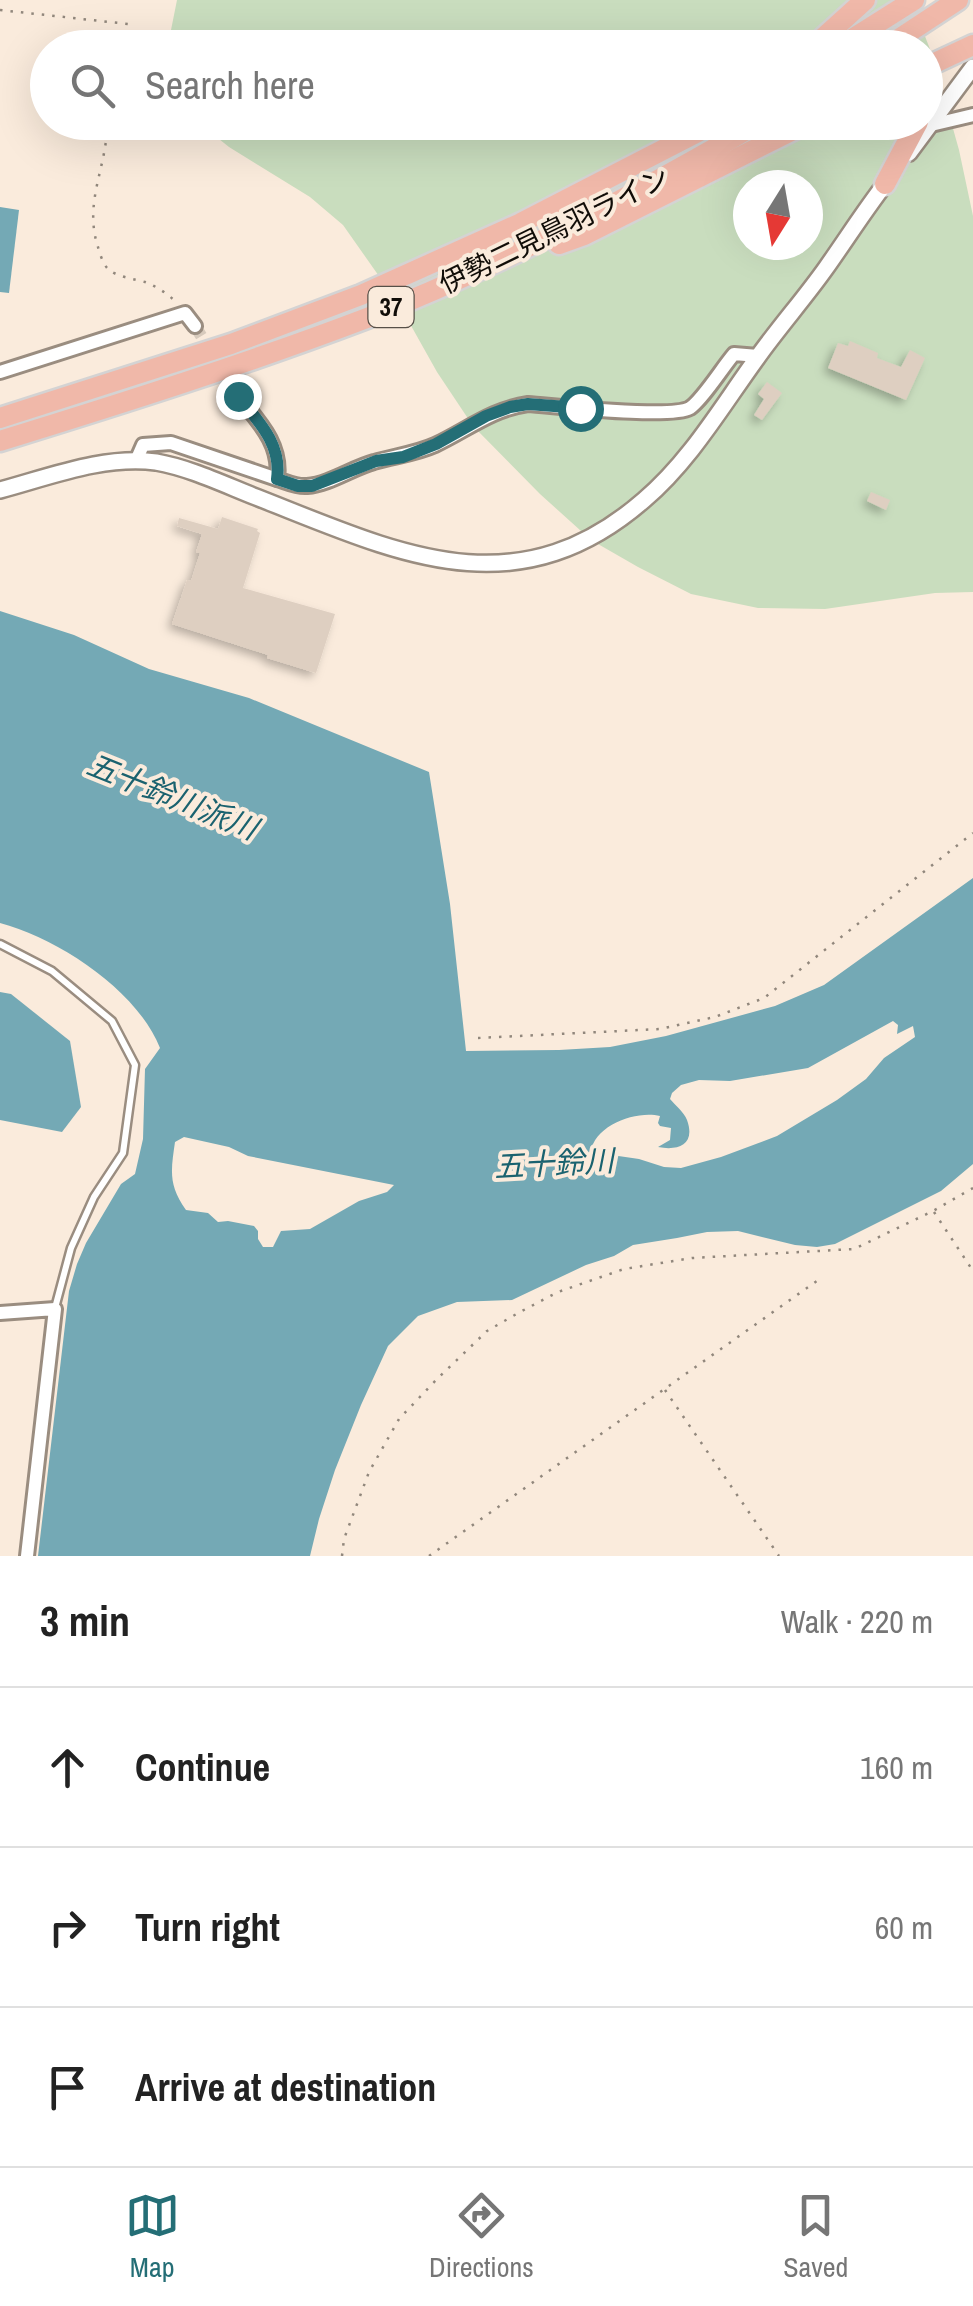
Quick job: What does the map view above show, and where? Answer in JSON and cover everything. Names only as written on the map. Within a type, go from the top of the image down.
[{"type":"main road","points":[[832,30],[866,0]]},
{"type":"main road","points":[[866,30],[914,0]]},
{"type":"main road","points":[[912,30],[958,0]]},
{"type":"main road","points":[[943,59],[973,45]]},
{"type":"main road","points":[[654,156],[676,140]]},
{"type":"main road","name":"伊勢二見鳥羽ライン","points":[[0,418],[230,344],[362,296],[506,230],[684,140]]},
{"type":"main road","name":"伊勢二見鳥羽ライン","points":[[0,441],[235,366],[368,317],[605,208],[728,140]]},
{"type":"main road","points":[[457,279],[584,234],[773,140]]},
{"type":"main road","points":[[885,184],[914,140]]},
{"type":"street","points":[[943,102],[973,68]]},
{"type":"street","points":[[943,121],[973,115]]},
{"type":"street","points":[[0,490],[112,462],[156,462],[193,472],[380,545],[427,558],[470,564],[546,556],[587,541],[615,524],[678,466],[885,184]]},
{"type":"street","points":[[0,372],[185,313],[195,326]]},
{"type":"street","points":[[136,461],[143,446],[172,442],[298,486],[312,486],[376,461],[403,457],[436,444],[510,407],[528,404],[681,412],[692,407],[734,354],[758,356]]},
{"type":"street","points":[[238,396],[273,444],[277,479]]},
{"type":"street","points":[[0,1314],[55,1310],[27,1556]]},
{"type":"lane","points":[[0,944],[52,971],[112,1021],[135,1065],[123,1153],[94,1197],[71,1248],[55,1310]]},
{"type":"path","points":[[0,10],[128,24],[126,30]]},
{"type":"path","points":[[108,140],[93,210],[102,259],[112,271],[160,289],[185,313]]},
{"type":"path","points":[[478,1038],[660,1029],[715,1017],[764,998],[973,833]]},
{"type":"path","points":[[342,1556],[344,1539],[369,1472],[399,1418],[488,1332],[520,1312],[558,1292],[624,1268],[692,1258],[854,1249],[973,1188]]},
{"type":"path","points":[[933,1211],[973,1271]]},
{"type":"path","points":[[429,1556],[821,1278]]},
{"type":"path","points":[[665,1389],[780,1556]]},
{"type":"green space","points":[[177,0],[911,0],[923,30],[171,30]]},
{"type":"green space","points":[[943,93],[973,216],[973,592],[935,593],[825,609],[758,608],[691,594],[591,540],[473,426],[400,306],[343,225],[310,197],[220,140],[943,140]]},
{"type":"water","points":[[0,207],[19,210],[9,293],[0,292]]},
{"type":"water","points":[[0,611],[74,635],[149,669],[249,698],[429,772],[450,904],[466,1051],[610,1047],[775,1006],[824,985],[973,878],[973,1164],[941,1191],[835,1244],[795,1245],[738,1231],[707,1232],[633,1245],[512,1300],[457,1302],[418,1316],[388,1346],[361,1405],[335,1470],[310,1556],[38,1556],[69,1291],[86,1243],[121,1184],[135,1174],[143,1139],[145,1069],[160,1048],[134,1006],[94,970],[47,941],[0,923]],"holes":[[[893,1021],[898,1025],[897,1034],[913,1026],[915,1037],[884,1058],[866,1079],[837,1100],[777,1136],[681,1168],[591,1152],[594,1142],[608,1127],[640,1115],[660,1116],[660,1126],[671,1128],[670,1140],[658,1147],[678,1147],[689,1135],[684,1114],[670,1099],[681,1085],[808,1068]],[[184,1137],[229,1147],[248,1156],[394,1185],[310,1229],[281,1231],[273,1247],[263,1247],[254,1226],[218,1222],[208,1213],[186,1210],[176,1193],[172,1169],[175,1142]]]},
{"type":"water","points":[[0,992],[11,994],[70,1041],[81,1107],[62,1132],[0,1120]]},
{"type":"building","points":[[850,341],[901,367],[910,350],[925,358],[906,400],[828,368],[838,343],[848,346]]},
{"type":"building","points":[[767,382],[782,393],[762,420],[754,415],[764,399],[758,394]]},
{"type":"building","points":[[871,492],[890,500],[886,510],[867,501]]},
{"type":"building","points":[[222,517],[260,533],[243,588],[335,614],[316,673],[172,624],[187,580],[191,581],[202,534],[177,526],[179,518],[218,529]]},
{"type":"tunnel","points":[[195,326],[238,396]]},
{"type":"route","points":[[238,396],[273,444],[277,479],[298,486],[312,486],[376,461],[403,457],[510,407],[528,404],[580,408]]},
{"type":"water label","name":"五十鈴川派川","points":[[172,797]]},
{"type":"water label","name":"五十鈴川","points":[[554,1164]]}]
